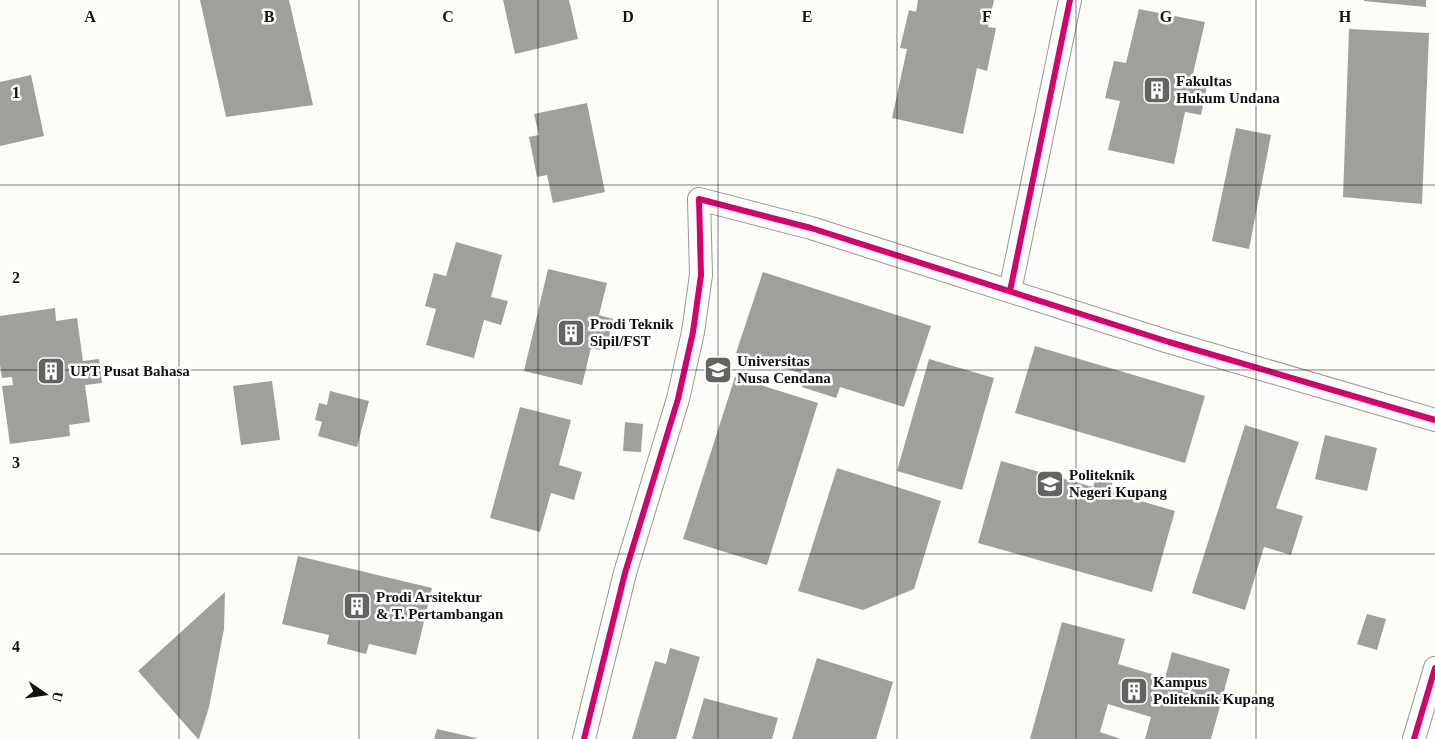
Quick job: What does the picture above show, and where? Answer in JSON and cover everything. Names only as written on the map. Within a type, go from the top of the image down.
[{"type":"street","points":[[1010,290],[1070,0]]},
{"type":"street","points":[[584,739],[625,574],[678,399],[693,332],[701,275],[699,199],[811,228],[1170,342],[1435,420]]},
{"type":"street","points":[[1414,739],[1435,668]]},
{"type":"building","points":[[200,0],[289,0],[313,105],[226,117]]},
{"type":"building","points":[[503,0],[569,0],[578,39],[515,54]]},
{"type":"building","points":[[918,0],[994,0],[988,27],[996,28],[987,71],[977,68],[963,134],[892,118],[907,49],[900,48],[909,10],[916,12]]},
{"type":"building","points":[[1426,0],[1426,7],[1364,1]]},
{"type":"building","name":"Fakultas Hukum Undana","points":[[1139,9],[1205,22],[1192,78],[1208,81],[1201,115],[1185,112],[1174,164],[1108,150],[1120,101],[1105,98],[1114,61],[1126,63]]},
{"type":"building","points":[[1349,29],[1429,33],[1422,204],[1343,197]]},
{"type":"building","points":[[31,75],[44,136],[0,146],[0,82]]},
{"type":"building","points":[[587,103],[605,192],[553,203],[547,175],[537,177],[529,137],[539,135],[534,114]]},
{"type":"building","points":[[1236,128],[1271,135],[1249,249],[1212,241]]},
{"type":"building","points":[[456,242],[502,255],[491,297],[508,301],[501,325],[484,320],[474,358],[426,345],[436,309],[425,306],[434,273],[446,276]]},
{"type":"building","name":"Prodi Teknik Sipil/FST","points":[[548,269],[607,283],[599,315],[613,319],[606,351],[591,348],[582,385],[524,371]]},
{"type":"building","points":[[763,272],[931,326],[904,407],[840,387],[836,398],[802,387],[806,375],[736,353]]},
{"type":"building","name":"UPT Pusat Bahasa","points":[[55,308],[56,321],[77,318],[83,361],[99,359],[102,383],[85,385],[90,422],[69,425],[70,436],[10,444],[2,386],[13,385],[12,377],[2,378],[0,365],[0,316]]},
{"type":"building","points":[[1035,346],[1205,396],[1185,463],[1015,413]]},
{"type":"building","points":[[929,359],[994,378],[962,490],[897,471]]},
{"type":"building","points":[[735,377],[818,403],[767,565],[683,539]]},
{"type":"building","points":[[272,381],[280,440],[241,445],[233,386]]},
{"type":"building","points":[[330,391],[369,401],[357,447],[318,436],[322,422],[315,420],[319,403],[327,405]]},
{"type":"building","points":[[520,407],[571,420],[559,465],[582,472],[574,500],[551,493],[540,532],[490,518]]},
{"type":"building","points":[[625,422],[643,424],[641,452],[623,451]]},
{"type":"building","points":[[1245,425],[1299,442],[1276,508],[1303,516],[1291,555],[1264,547],[1245,610],[1192,593]]},
{"type":"building","points":[[1325,435],[1377,448],[1367,491],[1315,479]]},
{"type":"building","points":[[1001,461],[1093,487],[1097,475],[1113,479],[1110,492],[1175,511],[1152,592],[978,543]]},
{"type":"building","points":[[837,468],[941,501],[914,589],[863,610],[798,591]]},
{"type":"building","name":"Prodi Arsitektur & T. Pertambangan","points":[[298,556],[432,588],[416,655],[369,644],[366,654],[327,644],[329,635],[282,624]]},
{"type":"building","points":[[225,592],[224,629],[209,707],[198,739],[138,671]]},
{"type":"building","points":[[1367,614],[1386,619],[1377,650],[1357,644]]},
{"type":"building","name":"Kampus Politeknik Kupang","points":[[1062,622],[1125,639],[1118,664],[1165,678],[1172,652],[1230,669],[1211,739],[1145,739],[1151,717],[1108,704],[1100,732],[1121,739],[1030,739]]},
{"type":"building","points":[[670,648],[700,657],[676,739],[632,739],[655,661],[666,664]]},
{"type":"building","points":[[817,658],[893,682],[876,739],[792,739]]},
{"type":"building","points":[[704,698],[778,718],[772,739],[692,739]]},
{"type":"building","points":[[437,729],[476,738],[476,739],[434,739]]},
{"type":"cycle path","points":[[1010,291],[1070,0]]},
{"type":"cycle path","points":[[584,739],[625,573],[678,399],[693,332],[701,275],[699,199],[811,228],[1169,342],[1435,420]]},
{"type":"cycle path","points":[[1414,739],[1435,668]]},
{"type":"place","name":"Fakultas Hukum Undana","points":[[1157,90]]},
{"type":"place","name":"Prodi Teknik Sipil/FST","points":[[571,333]]},
{"type":"place","name":"Universitas Nusa Cendana","points":[[718,370]]},
{"type":"place","name":"UPT Pusat Bahasa","points":[[51,371]]},
{"type":"place","name":"Politeknik Negeri Kupang","points":[[1050,484]]},
{"type":"place","name":"Prodi Arsitektur & T. Pertambangan","points":[[357,606]]},
{"type":"place","name":"Kampus Politeknik Kupang","points":[[1134,691]]}]
